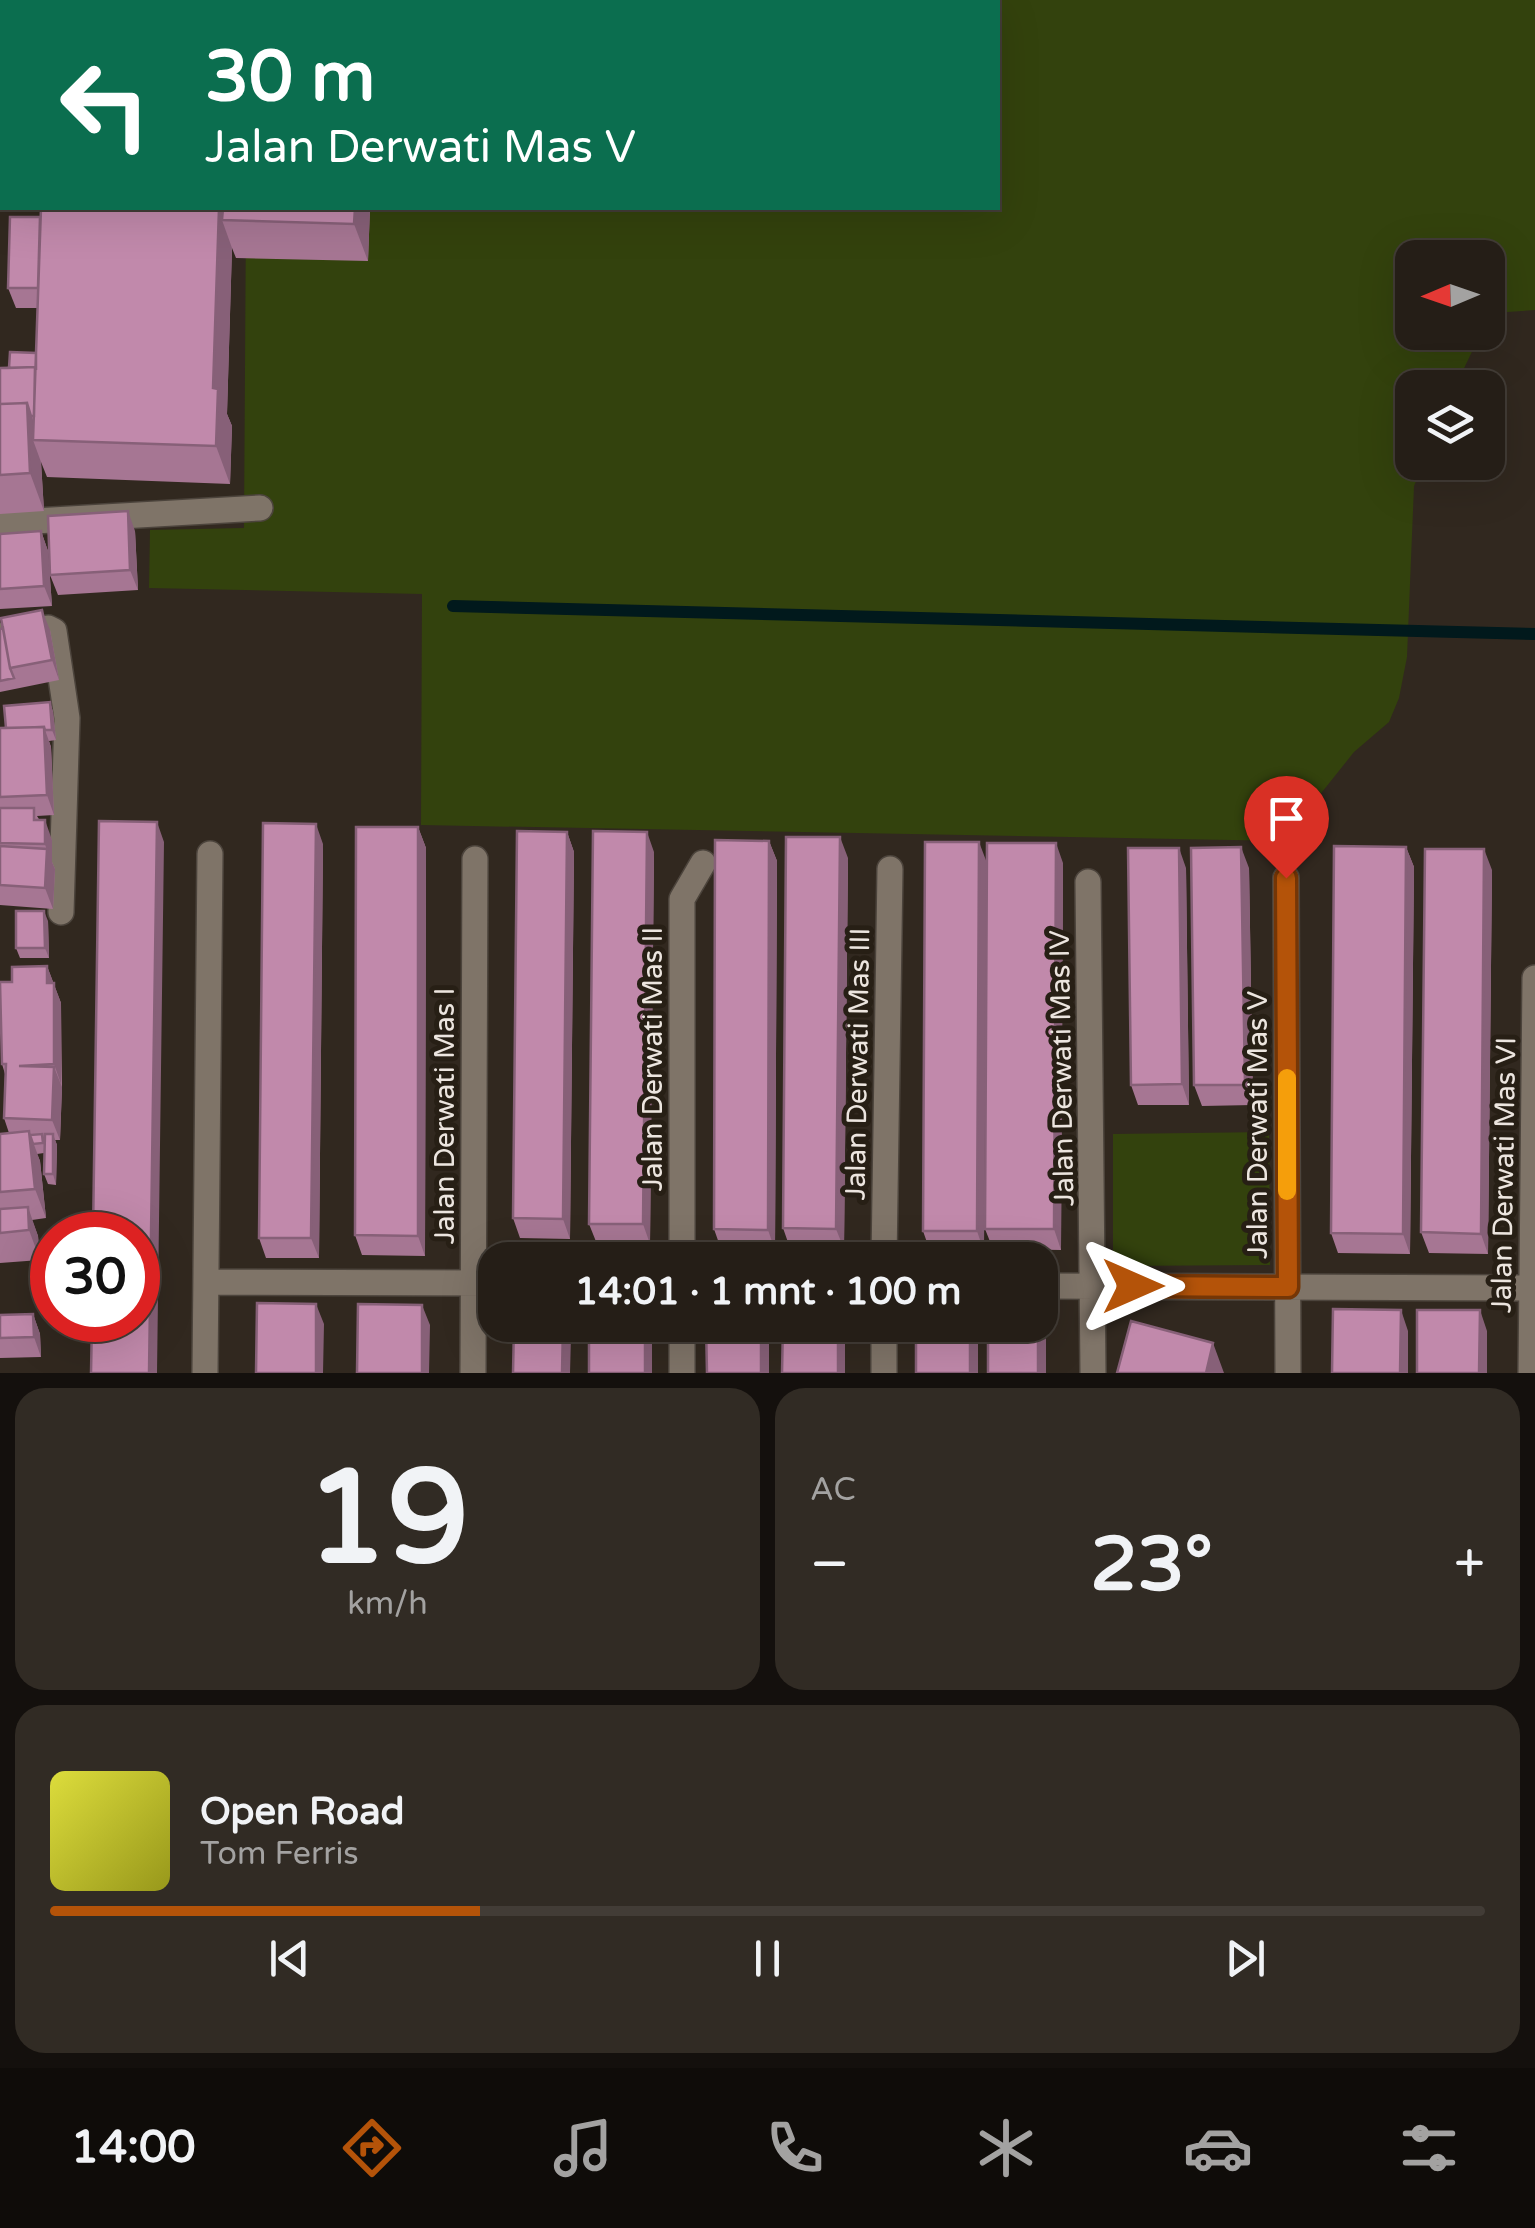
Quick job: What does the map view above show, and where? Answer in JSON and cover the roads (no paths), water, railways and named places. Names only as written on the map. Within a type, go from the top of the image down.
[{"type":"street","points":[[0,523],[260,508]]},
{"type":"street","points":[[0,636],[48,628],[54,631],[67,718],[61,912]]},
{"type":"street","points":[[206,1373],[210,854]]},
{"type":"street","name":"Jalan Derwati Mas I","points":[[475,859],[484,1242]]},
{"type":"street","name":"Jalan Derwati Mas II","points":[[682,1242],[682,899],[703,863]]},
{"type":"street","name":"Jalan Derwati Mas III","points":[[884,1242],[890,870]]},
{"type":"street","name":"Jalan Derwati Mas V","points":[[1286,878],[1288,1373]]},
{"type":"street","name":"Jalan Derwati Mas IV","points":[[1088,882],[1094,1373]]},
{"type":"street","name":"Jalan Derwati Mas VI","points":[[1532,1373],[1535,978]]},
{"type":"street","points":[[206,1282],[478,1283]]},
{"type":"street","points":[[1058,1286],[1533,1288]]},
{"type":"street","name":"Jalan Derwati Mas I","points":[[473,1373],[478,1336]]},
{"type":"street","points":[[682,1342],[682,1373]]},
{"type":"street","points":[[884,1342],[884,1373]]},
{"type":"waterway","points":[[453,606],[1535,634]]}]
